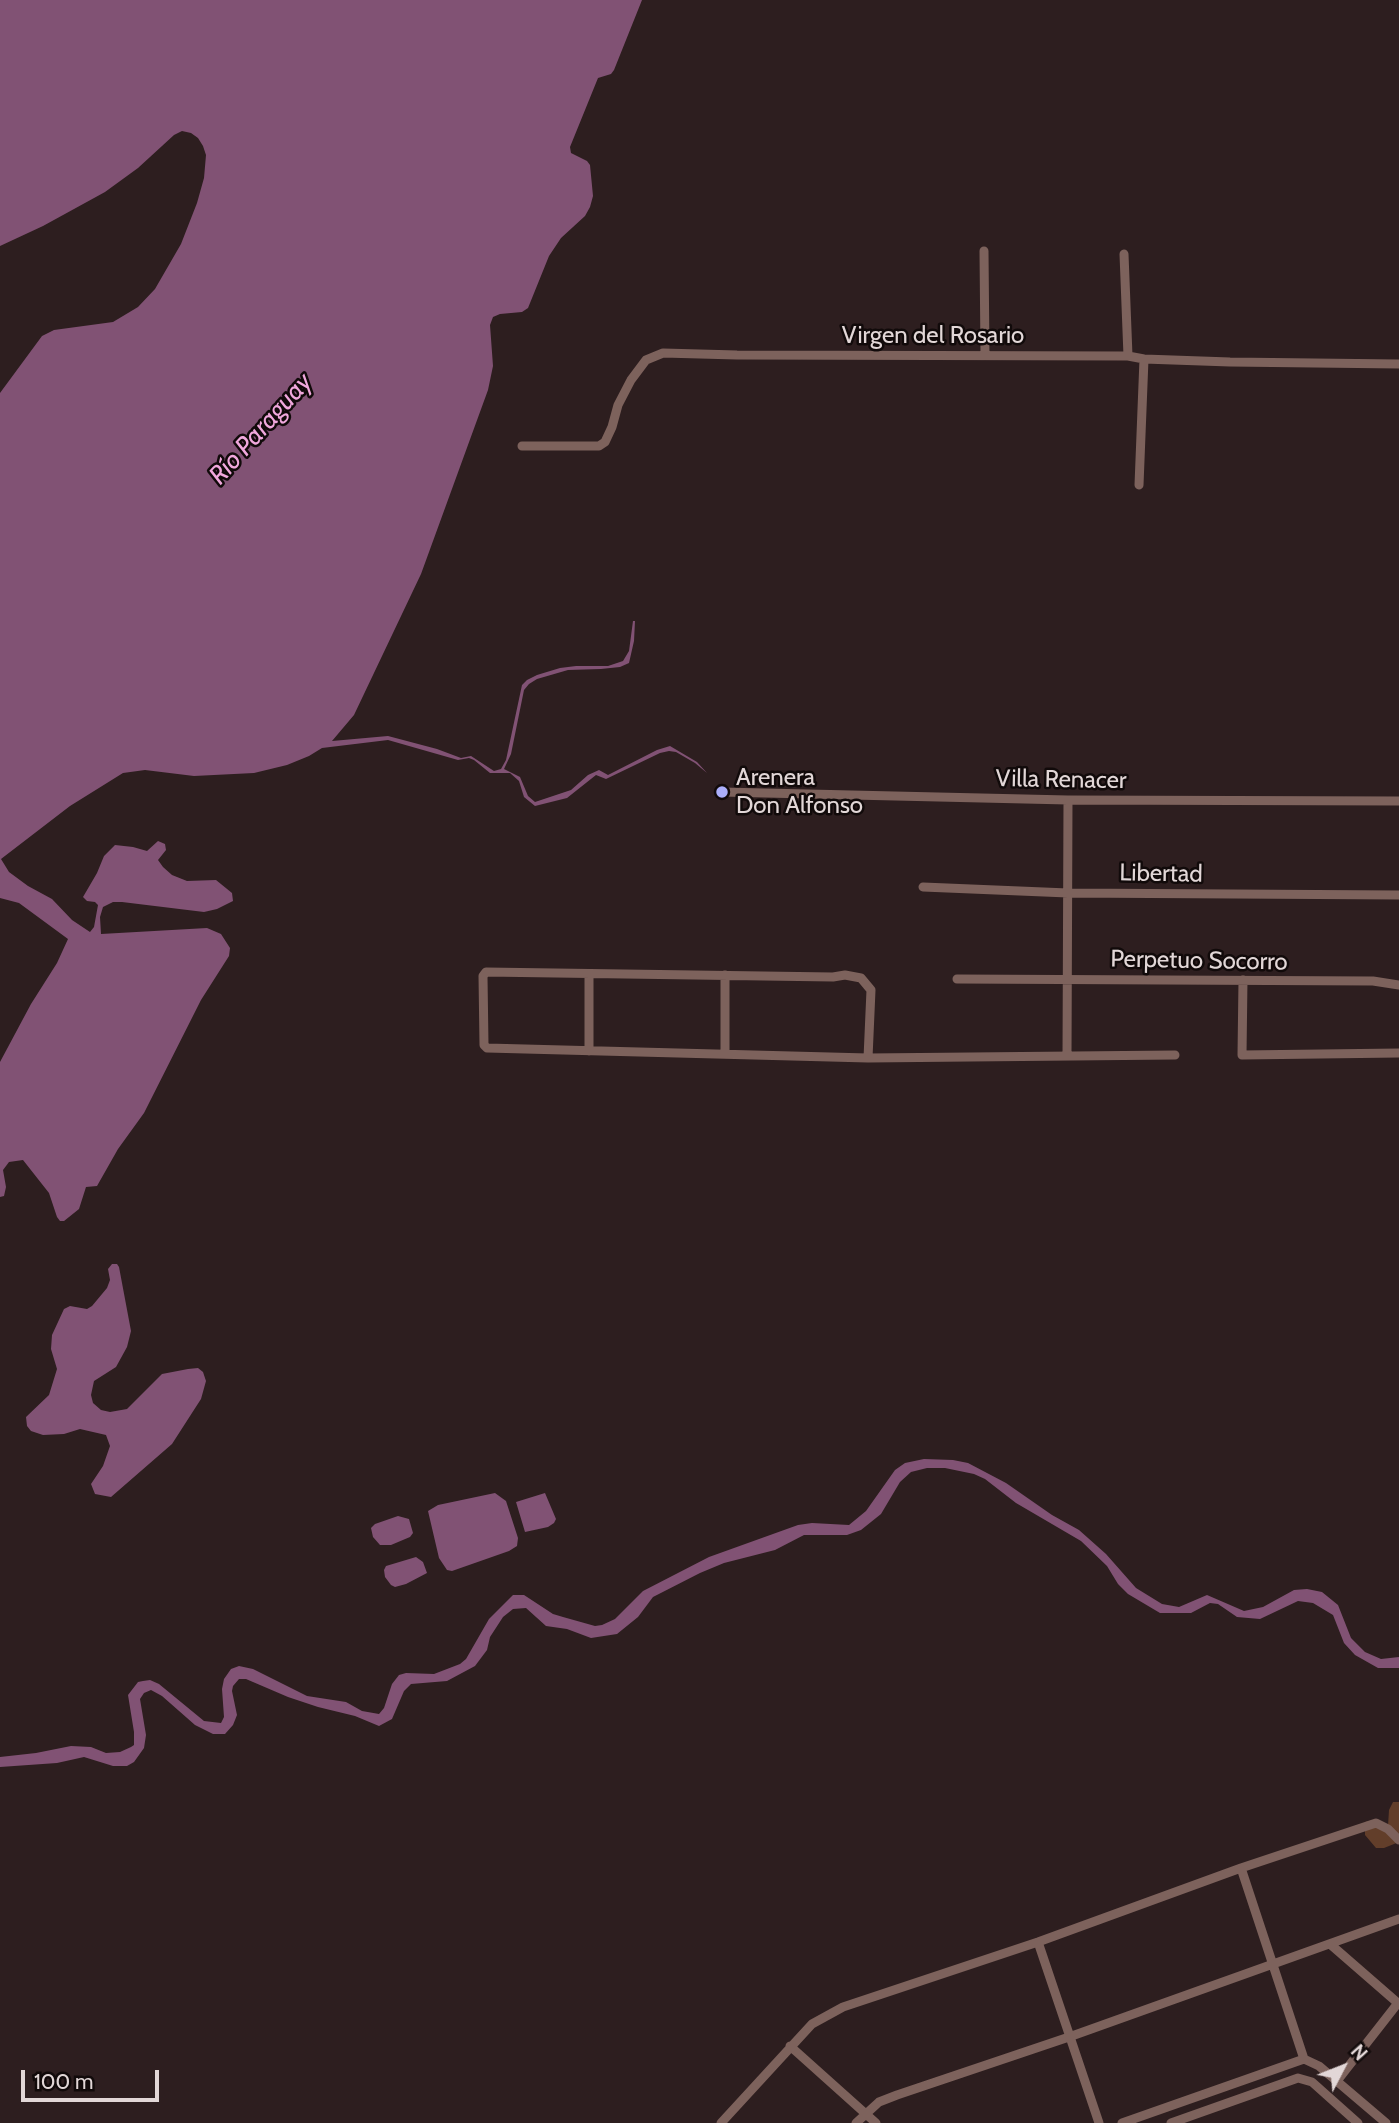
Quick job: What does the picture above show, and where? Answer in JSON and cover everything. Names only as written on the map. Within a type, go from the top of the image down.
[{"type":"street","points":[[984,251],[985,355]]},
{"type":"street","points":[[1124,254],[1128,356]]},
{"type":"street","name":"Virgen del Rosario","points":[[522,446],[599,446],[605,442],[612,428],[618,405],[631,380],[646,360],[663,353],[1128,356],[1144,359],[1399,364]]},
{"type":"street","points":[[1139,485],[1144,359]]},
{"type":"street","name":"Villa Renacer","points":[[722,792],[1068,800],[1399,801]]},
{"type":"street","points":[[1068,800],[1068,1056]]},
{"type":"street","name":"Libertad","points":[[923,887],[1068,893],[1399,895]]},
{"type":"street","points":[[868,1058],[871,990],[861,978],[845,975],[486,972],[483,976],[485,1048],[868,1058],[1175,1055]]},
{"type":"street","points":[[589,974],[589,1051]]},
{"type":"street","points":[[725,975],[725,1053]]},
{"type":"street","name":"Perpetuo Socorro","points":[[957,979],[1373,981],[1399,985]]},
{"type":"street","points":[[1243,980],[1242,1055],[1399,1053]]},
{"type":"street","points":[[721,2123],[812,2024],[843,2007],[1038,1942],[1241,1868],[1376,1823],[1388,1829],[1399,1840]]},
{"type":"street","points":[[1241,1868],[1300,2060],[1298,2078]]},
{"type":"street","points":[[856,2123],[879,2102],[897,2095],[1069,2037],[1399,1919]]},
{"type":"street","points":[[1038,1942],[1099,2123]]},
{"type":"street","points":[[1330,1944],[1398,2004],[1337,2081]]},
{"type":"street","points":[[790,2046],[876,2123]]},
{"type":"street","points":[[1122,2123],[1300,2060],[1317,2064],[1386,2123]]},
{"type":"street","points":[[1308,2080],[1317,2064]]},
{"type":"street","points":[[1171,2123],[1298,2078],[1308,2080],[1358,2123]]},
{"type":"shaded area","points":[[1393,1802],[1399,1802],[1399,1842],[1376,1848],[1365,1835],[1365,1822],[1377,1819],[1388,1826],[1389,1810]]},
{"type":"water","name":"Río Paraguay","points":[[0,0],[642,0],[614,70],[611,74],[598,78],[570,147],[571,153],[590,165],[593,196],[590,207],[585,216],[561,238],[549,256],[528,308],[522,312],[493,317],[490,325],[493,366],[488,390],[421,574],[354,715],[332,741],[388,736],[461,758],[471,756],[494,771],[501,769],[506,760],[522,685],[537,675],[560,668],[608,666],[623,661],[629,651],[635,621],[629,663],[620,667],[568,670],[529,684],[524,690],[511,754],[504,769],[520,777],[528,796],[535,802],[571,790],[588,775],[599,770],[608,775],[670,746],[697,762],[707,773],[676,752],[669,751],[606,779],[596,775],[567,798],[535,806],[524,797],[519,781],[510,773],[490,773],[469,758],[458,760],[388,740],[322,748],[287,765],[254,773],[194,776],[145,770],[123,773],[70,806],[1,859],[9,872],[52,899],[72,920],[90,932],[94,927],[98,905],[83,897],[104,856],[115,845],[147,851],[158,841],[165,844],[166,850],[158,860],[172,875],[187,881],[216,880],[232,893],[233,901],[204,912],[122,902],[113,902],[103,907],[100,917],[101,934],[207,928],[221,934],[230,948],[229,956],[201,1000],[144,1113],[118,1149],[97,1186],[86,1187],[79,1209],[64,1221],[57,1217],[49,1193],[23,1160],[9,1162],[3,1170],[6,1187],[4,1196],[0,1197],[0,1062],[68,939],[19,903],[0,898],[0,393],[42,336],[54,330],[113,322],[138,307],[155,289],[181,244],[197,203],[204,178],[206,155],[198,138],[182,131],[105,192],[0,246]]},
{"type":"water","points":[[112,1264],[119,1267],[131,1331],[127,1347],[116,1367],[94,1381],[91,1395],[93,1403],[101,1410],[110,1412],[127,1409],[162,1374],[198,1368],[203,1372],[206,1381],[201,1399],[172,1444],[111,1497],[95,1494],[91,1484],[103,1466],[110,1446],[106,1435],[80,1429],[64,1434],[43,1435],[31,1431],[26,1417],[49,1395],[57,1369],[51,1349],[52,1335],[64,1309],[70,1306],[87,1309],[92,1306],[107,1288],[110,1280],[108,1269]]},
{"type":"water","points":[[924,1459],[968,1463],[1006,1483],[1079,1530],[1106,1554],[1136,1588],[1162,1604],[1179,1607],[1207,1595],[1244,1611],[1263,1607],[1294,1590],[1322,1592],[1338,1605],[1351,1638],[1365,1652],[1381,1659],[1399,1657],[1399,1668],[1378,1668],[1355,1655],[1344,1643],[1333,1615],[1313,1603],[1298,1601],[1260,1619],[1237,1617],[1218,1604],[1210,1603],[1191,1613],[1160,1613],[1128,1594],[1107,1566],[1081,1541],[1016,1503],[985,1479],[945,1468],[927,1468],[911,1472],[900,1482],[881,1514],[861,1530],[847,1535],[804,1535],[775,1550],[724,1563],[700,1573],[653,1597],[638,1617],[617,1634],[591,1638],[567,1629],[546,1626],[526,1608],[513,1609],[503,1617],[490,1637],[487,1650],[475,1666],[447,1681],[411,1684],[404,1691],[392,1719],[379,1726],[355,1716],[288,1697],[246,1679],[239,1679],[232,1691],[237,1715],[225,1734],[213,1734],[195,1725],[162,1696],[151,1690],[144,1693],[140,1699],[146,1735],[144,1748],[134,1762],[127,1766],[113,1766],[84,1757],[57,1763],[0,1767],[0,1757],[71,1746],[91,1747],[106,1753],[120,1752],[131,1747],[134,1745],[134,1732],[128,1695],[138,1682],[143,1681],[150,1680],[159,1684],[204,1721],[221,1723],[224,1717],[224,1679],[231,1669],[239,1666],[253,1669],[307,1696],[346,1702],[362,1711],[379,1714],[384,1708],[392,1684],[399,1675],[434,1674],[466,1659],[489,1619],[513,1595],[524,1595],[553,1614],[595,1626],[602,1625],[615,1619],[643,1591],[709,1557],[798,1525],[849,1525],[866,1511],[895,1470],[905,1463]]},
{"type":"water","points":[[495,1493],[506,1501],[518,1538],[517,1546],[452,1571],[447,1570],[439,1558],[428,1511],[438,1505]]},
{"type":"water","points":[[545,1493],[556,1519],[554,1523],[525,1532],[516,1502]]},
{"type":"water","points":[[398,1516],[409,1519],[413,1533],[391,1545],[380,1545],[373,1537],[371,1528]]},
{"type":"water","points":[[416,1557],[423,1562],[427,1573],[406,1584],[395,1587],[391,1585],[385,1577],[386,1566]]},
{"type":"place","name":"Arenera Don Alfonso","points":[[722,792]]}]
